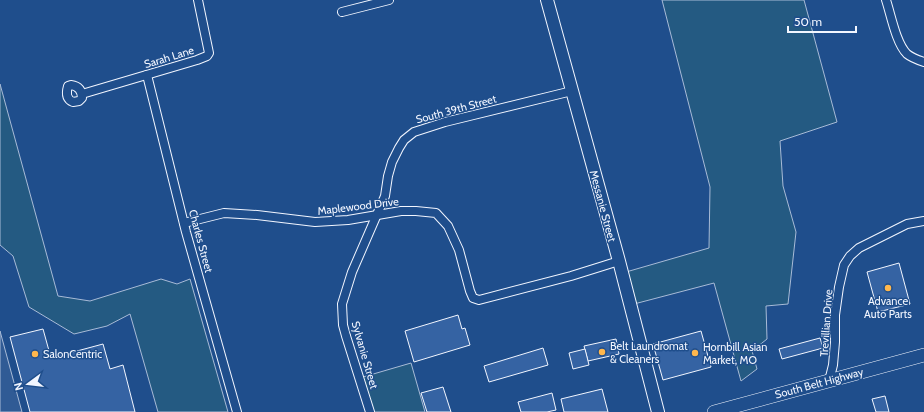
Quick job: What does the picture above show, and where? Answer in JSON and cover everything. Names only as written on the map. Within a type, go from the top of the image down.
[{"type":"main road","name":"South Belt Highway","points":[[720,411],[924,354]]},
{"type":"street","name":"Sarah Lane","points":[[82,94],[207,56],[209,53],[198,0]]},
{"type":"street","points":[[342,12],[389,0]]},
{"type":"street","name":"Messanie Street","points":[[547,0],[619,261],[658,412]]},
{"type":"street","points":[[886,0],[901,46],[907,54],[924,62]]},
{"type":"street","name":"Charles Street","points":[[147,75],[184,223],[237,412]]},
{"type":"street","name":"South 39th Street","points":[[377,215],[385,196],[392,162],[404,140],[414,132],[445,122],[572,91]]},
{"type":"street","name":"Maplewood Drive","points":[[184,223],[224,213],[257,215],[315,222],[348,220],[401,211],[436,213],[448,226],[459,250],[470,291],[473,298],[478,300],[571,276],[619,261]]},
{"type":"street","name":"Sylvanie Street","points":[[370,412],[343,325],[342,304],[352,272],[377,215]]},
{"type":"street","name":"Trevillian Drive","points":[[829,381],[833,365],[835,315],[844,265],[850,256],[859,248],[907,224],[924,221]]},
{"type":"shaded area","points":[[662,0],[804,0],[837,122],[780,141],[783,186],[796,232],[788,304],[766,306],[767,339],[752,351],[757,369],[741,381],[714,283],[634,304],[626,272],[709,248],[710,187]]},
{"type":"shaded area","points":[[0,84],[58,296],[90,301],[161,279],[177,284],[190,279],[228,412],[158,412],[130,314],[107,326],[74,334],[29,307],[13,256],[0,245]]},
{"type":"shaded area","points":[[0,331],[22,412],[0,412]]},
{"type":"shaded area","points":[[411,363],[425,412],[374,412],[363,377]]},
{"type":"building","name":"Advance Auto Parts","points":[[899,263],[910,304],[878,312],[867,272]]},
{"type":"building","points":[[458,315],[462,329],[465,328],[470,345],[414,362],[405,331]]},
{"type":"building","points":[[43,329],[51,358],[103,344],[110,369],[123,365],[135,412],[30,412],[10,337]]},
{"type":"building","points":[[701,331],[711,367],[663,380],[653,344]]},
{"type":"building","points":[[820,338],[823,348],[782,359],[779,349]]},
{"type":"building","name":"Belt Laundromat & Cleaners","points":[[616,339],[619,354],[588,361],[584,346]]},
{"type":"building","points":[[543,348],[548,365],[489,382],[484,366]]},
{"type":"building","points":[[585,349],[589,365],[573,369],[569,353]]},
{"type":"building","points":[[443,387],[451,412],[427,412],[421,393]]},
{"type":"building","points":[[602,389],[608,412],[564,412],[561,399]]},
{"type":"building","points":[[552,393],[556,410],[547,412],[521,412],[518,402]]},
{"type":"building","points":[[885,396],[889,412],[876,412],[872,399]]},
{"type":"place","name":"Advance Auto Parts","points":[[888,288]]},
{"type":"place","name":"Belt Laundromat & Cleaners","points":[[602,352]]},
{"type":"place","name":"Hornbill Asian Market, MO","points":[[695,353]]},
{"type":"place","name":"SalonCentric","points":[[35,354]]}]
